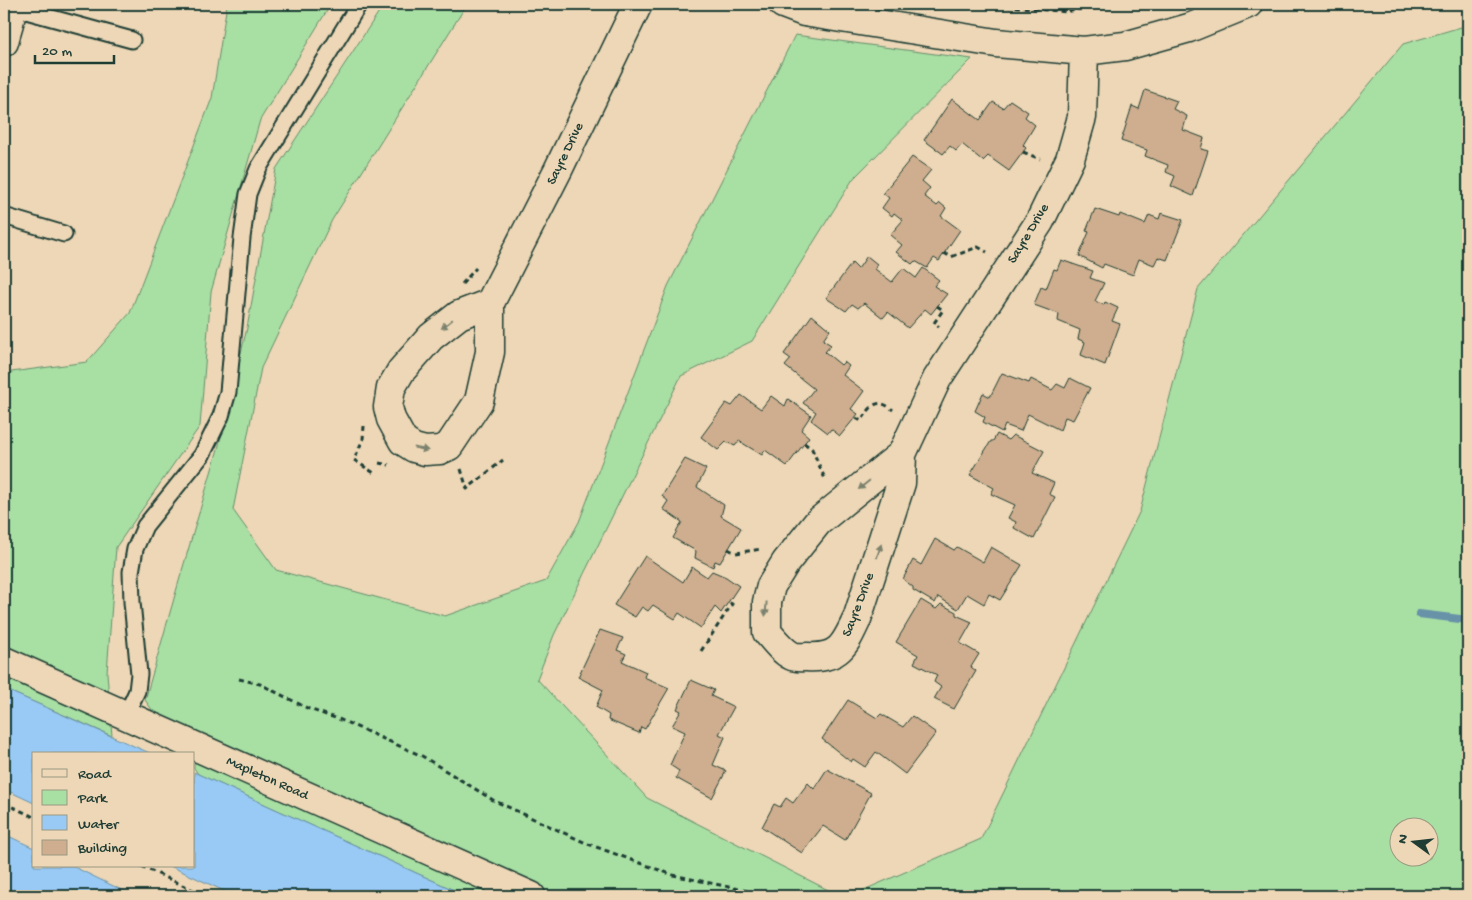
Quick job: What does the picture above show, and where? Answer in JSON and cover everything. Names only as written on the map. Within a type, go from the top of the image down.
[{"type":"street","name":"Sayre Drive","points":[[490,303],[459,315],[431,338],[401,372],[391,388],[388,406],[391,419],[403,441],[414,448],[425,451],[440,450],[449,446],[479,401],[490,352],[490,303],[562,161],[638,4]]},
{"type":"street","points":[[783,4],[804,12],[996,43],[1084,51],[1125,46],[1189,28],[1202,11],[1248,4]]},
{"type":"street","points":[[4,42],[10,5]]},
{"type":"street","name":"Sayre Drive","points":[[902,454],[818,522],[780,570],[771,586],[767,602],[767,632],[793,656],[824,657],[839,651],[850,636],[901,483],[902,454],[937,379],[1040,221],[1070,159],[1082,117],[1084,51]]},
{"type":"street","name":"Mapleton Road","points":[[4,661],[531,896]]},
{"type":"lane","points":[[126,716],[137,691],[139,674],[131,572],[135,549],[145,526],[202,454],[222,416],[228,392],[242,238],[248,194],[258,169],[359,4]]},
{"type":"lane","points":[[10,5],[132,40]]},
{"type":"lane","points":[[4,216],[64,234]]},
{"type":"path","points":[[988,4],[1067,12],[1101,4]]},
{"type":"path","points":[[1023,152],[1040,159]]},
{"type":"path","points":[[944,253],[951,257],[978,247],[988,252]]},
{"type":"path","points":[[937,306],[943,310],[934,323],[943,330]]},
{"type":"path","points":[[856,418],[861,421],[876,403],[886,404],[894,411]]},
{"type":"path","points":[[804,443],[812,449],[830,488]]},
{"type":"path","points":[[728,549],[736,553],[767,549]]},
{"type":"path","points":[[701,652],[732,604],[728,602]]},
{"type":"path","points":[[239,680],[260,684],[309,709],[341,720],[422,756],[493,800],[588,844],[673,875],[748,891],[761,896]]},
{"type":"path","points":[[4,803],[32,816]]},
{"type":"path","points":[[145,868],[206,896]]},
{"type":"green space","points":[[227,4],[331,4],[260,120],[211,292],[200,426],[116,547],[107,673],[112,736],[4,689],[4,373],[87,362],[130,313],[212,98]]},
{"type":"green space","points":[[384,4],[467,4],[332,220],[261,368],[233,510],[276,570],[445,616],[546,581],[579,522],[668,286],[795,35],[972,59],[853,179],[752,341],[681,376],[554,635],[537,679],[647,798],[840,896],[467,896],[198,774],[195,770],[195,752],[183,752],[145,700],[218,449],[247,328],[276,169]]},
{"type":"green space","points":[[1468,25],[1468,896],[850,896],[981,839],[1140,511],[1198,289],[1403,44]]},
{"type":"water","points":[[4,689],[147,752],[32,752],[32,802],[4,789]]},
{"type":"water","points":[[195,772],[467,896],[235,896],[174,868],[195,868]]},
{"type":"water","points":[[4,834],[32,847],[32,868],[76,868],[134,896],[4,896]]},
{"type":"building","points":[[1145,90],[1177,101],[1173,109],[1187,116],[1183,130],[1204,138],[1201,149],[1208,151],[1193,196],[1171,186],[1175,176],[1166,172],[1168,165],[1145,156],[1147,150],[1121,141],[1132,106],[1139,109]]},
{"type":"building","points":[[952,99],[980,120],[993,102],[1003,108],[1010,100],[1028,112],[1025,117],[1035,125],[1023,145],[1026,148],[1009,171],[988,156],[983,161],[962,144],[956,151],[950,146],[943,154],[924,140]]},
{"type":"building","points":[[912,157],[931,170],[922,181],[930,188],[924,196],[937,206],[940,203],[946,208],[941,216],[960,230],[939,261],[934,258],[927,268],[915,261],[912,264],[896,252],[902,245],[890,235],[903,220],[894,213],[892,216],[882,208],[889,198],[883,193]]},
{"type":"building","points":[[1095,209],[1119,217],[1120,214],[1145,224],[1149,215],[1159,219],[1161,213],[1183,220],[1167,260],[1158,257],[1154,265],[1139,259],[1133,275],[1104,264],[1102,268],[1079,256],[1089,232],[1086,231]]},
{"type":"building","points":[[867,256],[877,264],[875,269],[892,282],[903,268],[916,278],[923,268],[939,280],[934,286],[947,294],[931,314],[925,309],[908,328],[888,312],[883,318],[864,303],[858,308],[852,304],[846,311],[826,298],[852,263],[858,269]]},
{"type":"building","points":[[1061,260],[1093,271],[1090,278],[1104,283],[1095,301],[1104,305],[1105,302],[1118,308],[1112,321],[1120,324],[1105,365],[1081,355],[1085,342],[1078,339],[1080,330],[1058,321],[1059,314],[1034,305],[1041,287],[1046,289],[1054,269],[1057,270]]},
{"type":"building","points":[[812,315],[830,330],[823,340],[831,345],[825,352],[841,365],[844,362],[849,366],[843,375],[864,391],[851,409],[858,414],[840,436],[831,429],[828,433],[811,420],[816,412],[803,403],[814,389],[785,366],[791,359],[784,354]]},
{"type":"building","points":[[1002,373],[1029,383],[1031,379],[1052,390],[1057,384],[1065,388],[1070,378],[1090,388],[1073,420],[1065,417],[1060,430],[1028,414],[1021,431],[1005,425],[1002,432],[983,422],[985,417],[975,411],[983,393],[990,397]]},
{"type":"building","points":[[741,395],[761,409],[771,396],[785,406],[788,399],[811,415],[801,430],[809,437],[787,466],[765,450],[762,455],[739,441],[735,446],[726,442],[718,450],[701,437],[726,403],[732,406]]},
{"type":"building","points":[[997,434],[1008,440],[1013,435],[1044,451],[1032,473],[1054,483],[1049,494],[1055,497],[1034,539],[1014,528],[1016,522],[1008,518],[1015,505],[991,494],[994,488],[970,475]]},
{"type":"building","points":[[685,459],[706,469],[697,487],[724,505],[721,516],[741,528],[720,563],[715,561],[713,567],[695,558],[696,551],[673,538],[682,522],[663,509],[668,501],[662,496]]},
{"type":"building","points":[[935,539],[954,550],[957,547],[983,562],[991,547],[1022,565],[1000,600],[989,594],[984,604],[967,594],[958,609],[938,597],[935,603],[913,590],[913,587],[903,579],[913,560],[921,565]]},
{"type":"building","points":[[645,556],[683,582],[692,567],[707,577],[712,571],[726,577],[739,586],[721,613],[715,607],[701,628],[679,613],[675,619],[653,605],[648,611],[642,607],[635,617],[614,605]]},
{"type":"building","points":[[921,600],[936,609],[941,604],[956,612],[956,615],[972,622],[960,643],[979,654],[971,667],[976,671],[954,709],[934,699],[941,687],[934,682],[937,675],[914,663],[918,655],[896,642]]},
{"type":"building","points":[[600,630],[623,638],[617,650],[626,654],[622,661],[646,672],[644,677],[669,688],[645,729],[641,727],[639,733],[608,720],[609,715],[596,707],[603,690],[578,677]]},
{"type":"building","points":[[691,680],[714,690],[711,696],[734,707],[719,734],[725,737],[713,765],[726,771],[712,798],[676,778],[679,771],[670,765],[685,732],[672,726],[681,711],[677,709]]},
{"type":"building","points":[[848,700],[877,718],[881,714],[903,727],[912,716],[936,733],[905,774],[876,752],[865,767],[853,759],[851,762],[822,739]]},
{"type":"building","points":[[827,769],[871,793],[845,840],[823,826],[802,853],[762,827],[774,804],[780,807],[786,798],[793,803],[808,783],[814,789]]},
{"type":"waterway","points":[[1419,614],[1468,620]]}]
